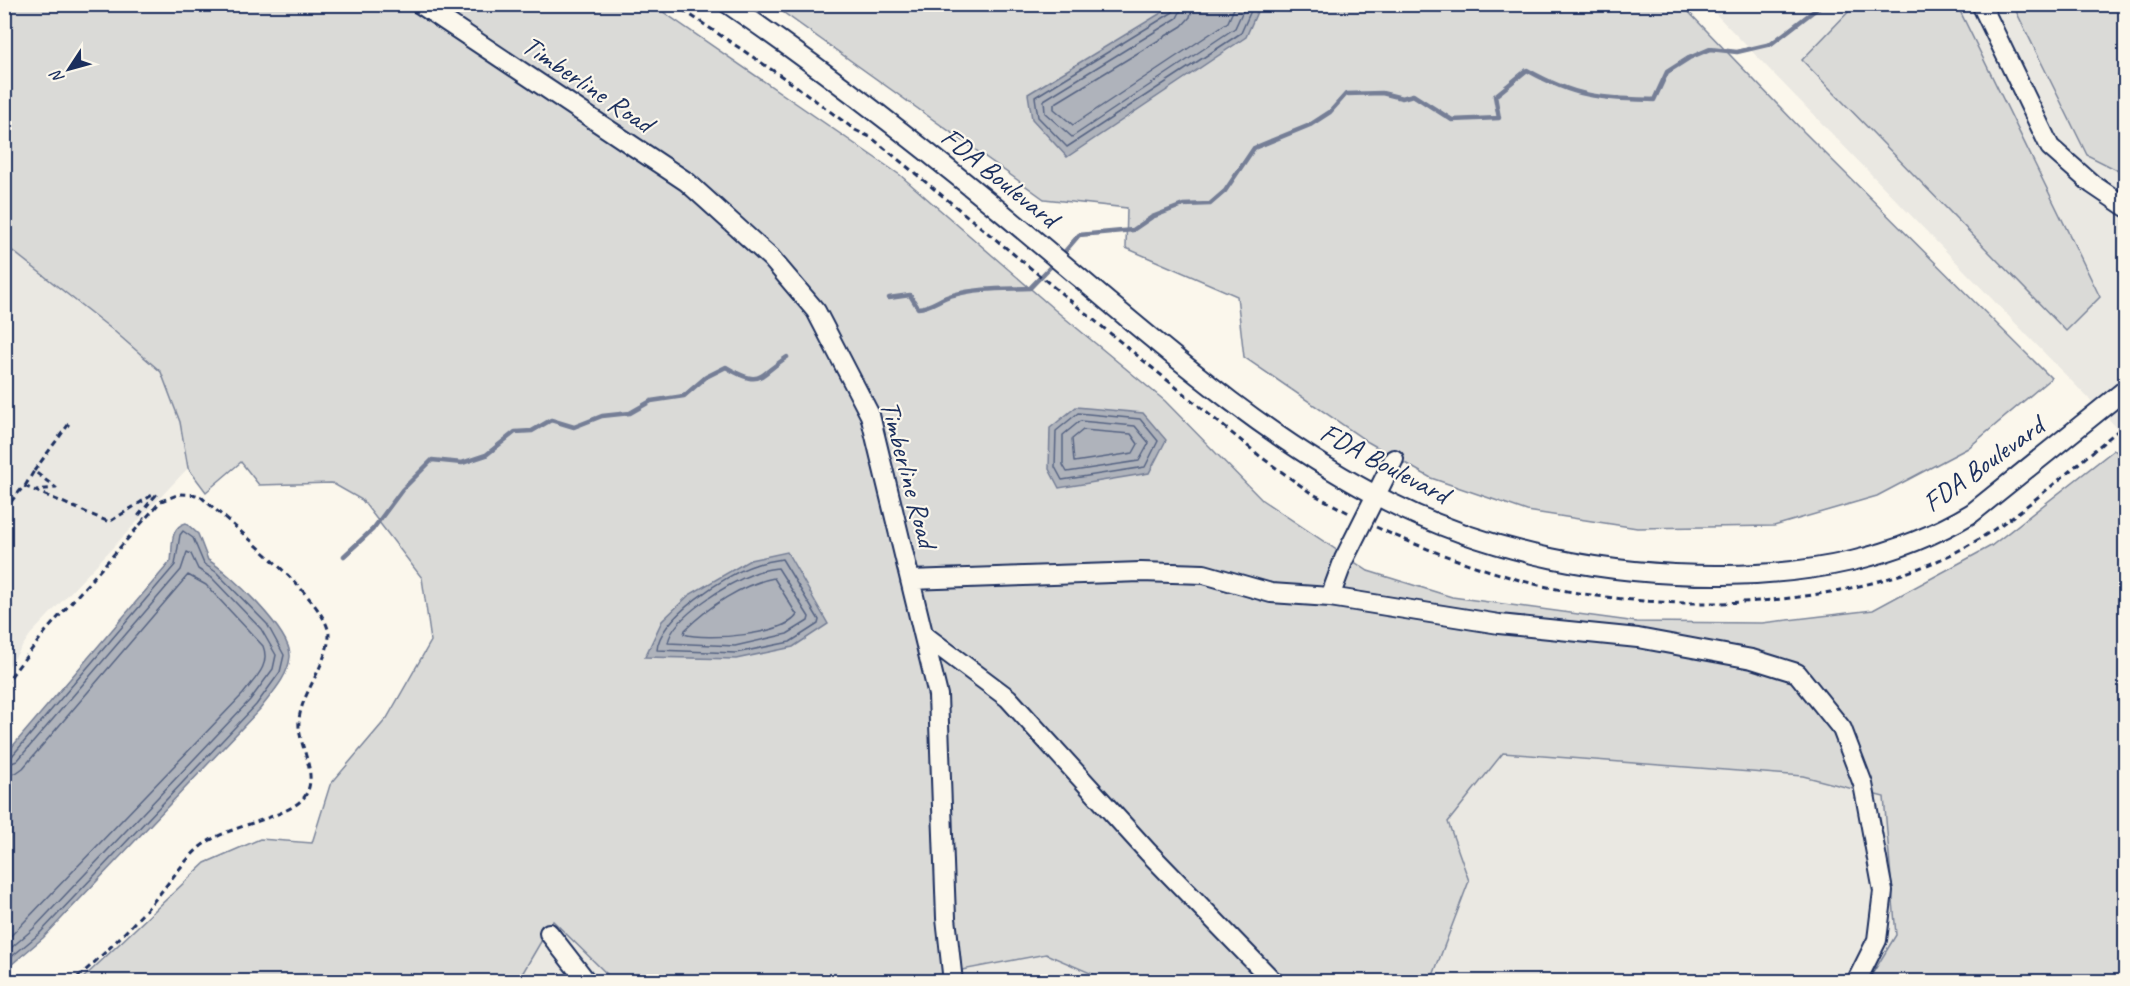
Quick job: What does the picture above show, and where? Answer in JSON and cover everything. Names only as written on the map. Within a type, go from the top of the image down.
[{"type":"street","name":"Timberline Road","points":[[420,4],[687,182],[771,258],[816,311],[870,416],[938,695],[946,918],[953,981]]},
{"type":"street","name":"FDA Boulevard","points":[[728,4],[826,72],[1130,320],[1253,416],[1332,470],[1376,495],[1440,524],[1503,546],[1585,566],[1641,573],[1759,574],[1824,567],[1866,559],[1944,530],[2006,488],[2126,389]]},
{"type":"street","points":[[1981,4],[2050,147],[2092,184],[2126,207]]},
{"type":"street","points":[[1330,597],[1363,521],[1394,459]]},
{"type":"street","points":[[910,580],[1141,572],[1204,574],[1271,593],[1330,597],[1499,624],[1638,638],[1752,659],[1797,673],[1842,729],[1863,784],[1883,891],[1877,940],[1856,981]]},
{"type":"street","points":[[924,635],[1008,698],[1148,852],[1274,981]]},
{"type":"street","points":[[549,933],[587,981]]},
{"type":"path","points":[[674,4],[796,86],[855,130],[872,138],[1311,493],[1413,544],[1518,579],[1588,593],[1665,602],[1747,602],[1811,595],[1879,582],[1911,572],[1957,551],[2002,524],[2126,424]]},
{"type":"path","points":[[4,510],[71,421]]},
{"type":"path","points":[[34,471],[56,488],[34,490]]},
{"type":"path","points":[[24,486],[109,522],[154,494],[156,495],[139,515],[144,519]]},
{"type":"path","points":[[4,686],[46,631],[161,501],[171,496],[188,493],[199,495],[309,596],[319,609],[329,636],[323,659],[299,718],[310,772],[305,797],[295,806],[240,825],[202,846],[120,937],[72,981]]},
{"type":"shaded area","points":[[4,5],[653,5],[900,175],[1055,310],[1165,401],[1262,500],[1368,571],[1452,597],[1637,622],[1762,623],[1873,610],[1991,546],[2114,450],[2126,459],[2125,981],[1868,981],[1896,935],[1884,797],[1803,776],[1503,753],[1448,822],[1469,881],[1431,981],[1098,981],[1095,975],[1046,954],[920,978],[920,981],[614,981],[553,921],[518,981],[80,981],[205,863],[260,839],[312,843],[330,785],[387,718],[431,641],[422,578],[362,500],[332,483],[259,485],[241,462],[206,492],[188,468],[180,422],[161,372],[114,331],[5,245]]},
{"type":"shaded area","points":[[773,5],[1682,5],[1804,132],[2051,378],[1968,448],[1877,496],[1774,526],[1637,528],[1527,511],[1431,478],[1368,442],[1244,357],[1237,296],[1126,248],[1127,208],[1044,199]]},
{"type":"shaded area","points":[[1707,5],[2125,5],[2125,436]]},
{"type":"shaded area","points":[[1855,5],[1957,5],[2100,297],[2066,331],[1802,60]]},
{"type":"shaded area","points":[[2013,5],[2125,5],[2125,174],[2087,155]]},
{"type":"shaded area","points":[[5,245],[114,331],[161,372],[180,422],[188,468],[30,635],[5,672]]},
{"type":"shaded area","points":[[1503,753],[1803,776],[1884,797],[1896,935],[1868,981],[1431,982],[1469,881],[1447,822]]},
{"type":"shaded area","points":[[553,921],[614,981],[518,982]]},
{"type":"shaded area","points":[[1046,953],[1095,975],[1098,981],[920,982],[920,978]]},
{"type":"water","points":[[1174,5],[1260,5],[1246,37],[1067,157],[1032,119],[1028,94]]},
{"type":"water","points":[[1076,407],[1143,413],[1166,440],[1149,473],[1059,488],[1049,469],[1050,428]]},
{"type":"water","points":[[186,523],[198,534],[208,560],[244,589],[281,633],[288,646],[289,664],[279,684],[260,709],[43,938],[5,970],[5,755],[171,561],[174,533]]},
{"type":"water","points":[[787,552],[828,624],[793,647],[736,659],[645,657],[662,621],[689,595],[750,560]]},
{"type":"waterway","points":[[1061,256],[1079,235],[1133,230],[1152,217],[1183,205],[1210,204],[1225,191],[1254,148],[1310,125],[1330,112],[1346,94],[1382,93],[1402,98],[1413,95],[1452,120],[1499,118],[1495,96],[1527,70],[1560,86],[1589,95],[1654,100],[1667,72],[1689,58],[1710,49],[1737,52],[1771,44],[1823,4]]},
{"type":"waterway","points":[[889,298],[910,295],[918,308],[928,306],[948,296],[972,291],[1030,288],[1055,262]]},
{"type":"waterway","points":[[344,556],[373,529],[402,490],[432,460],[462,463],[486,455],[515,432],[532,431],[551,420],[574,427],[602,416],[630,413],[651,401],[684,396],[706,377],[726,367],[753,378],[764,374],[787,357]]}]
